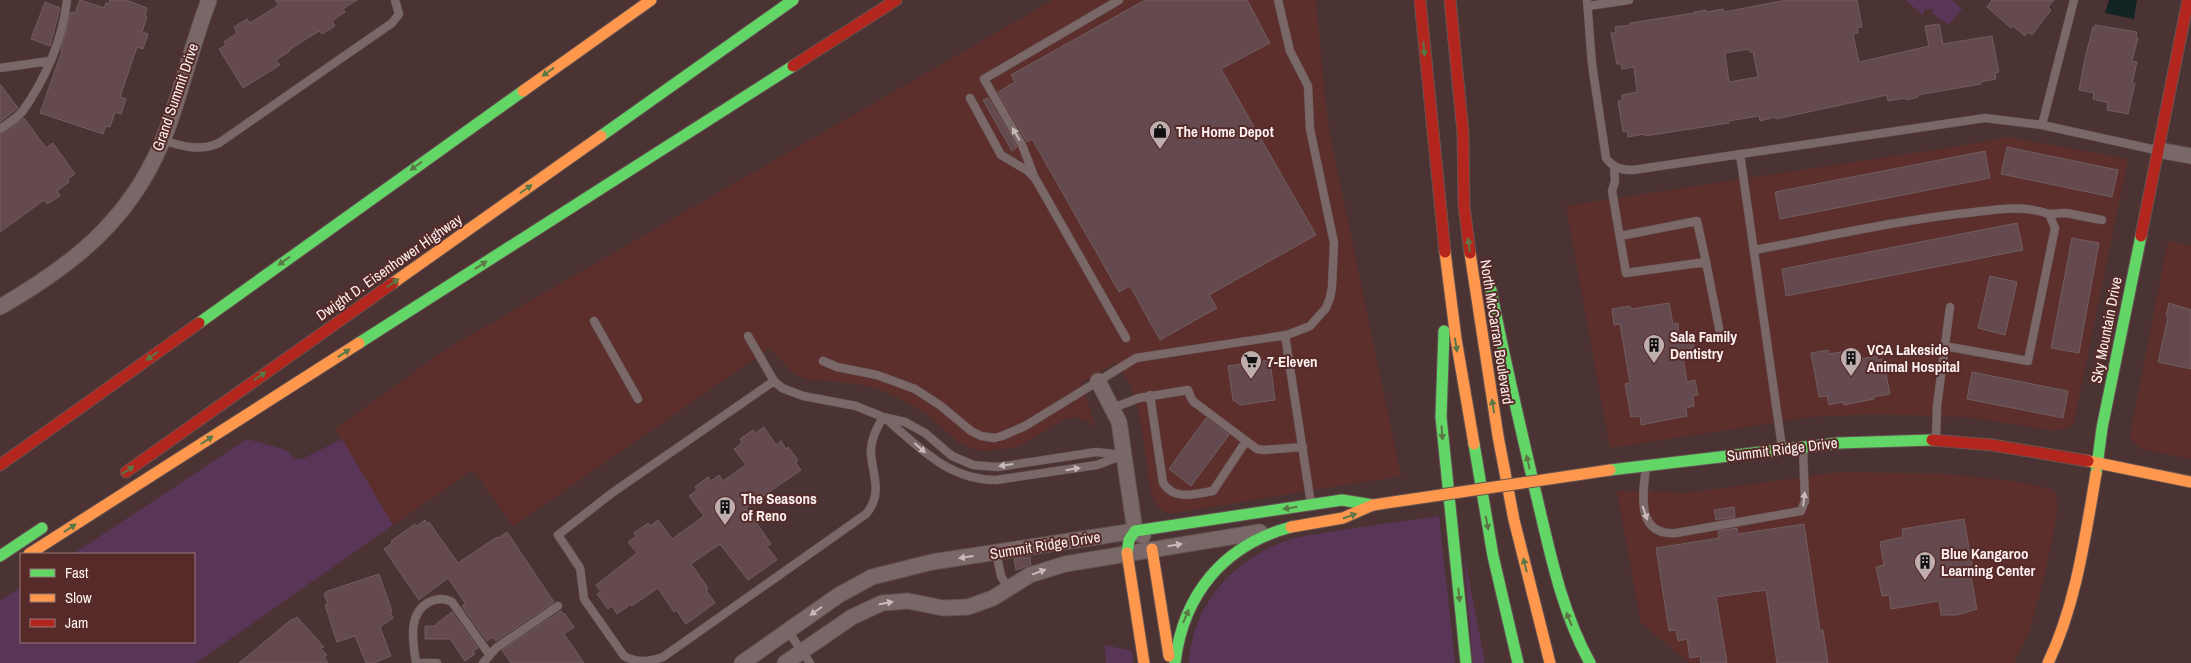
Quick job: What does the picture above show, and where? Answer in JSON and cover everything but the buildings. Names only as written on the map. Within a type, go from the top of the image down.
[{"type":"main road","points":[[588,43],[633,0]]},
{"type":"main road","points":[[0,465],[588,43],[651,0]]},
{"type":"main road","name":"Dwight D. Eisenhower Highway","points":[[120,476],[793,0]]},
{"type":"main road","points":[[31,553],[896,0]]},
{"type":"main road","points":[[1420,0],[1446,262],[1456,340],[1493,556],[1518,663]]},
{"type":"main road","name":"North McCarran Boulevard","points":[[1450,0],[1463,133],[1464,205],[1498,436],[1514,520],[1550,663]]},
{"type":"main road","name":"Sky Mountain Drive","points":[[2048,663],[2056,648],[2074,589],[2099,463],[2102,428],[2188,0]]},
{"type":"main road","points":[[1463,133],[1476,202]]},
{"type":"main road","points":[[1446,262],[1441,417],[1466,663]]},
{"type":"main road","points":[[1490,280],[1504,359],[1557,582],[1565,611],[1578,642],[1590,663]]},
{"type":"main road","name":"Summit Ridge Drive","points":[[1135,531],[1342,500],[1373,504],[1646,465],[1803,445],[1876,440],[1936,441],[2020,449],[2191,482]]},
{"type":"main road","name":"Summit Ridge Drive","points":[[1291,527],[1344,519],[1356,515],[1373,504]]},
{"type":"main road","points":[[0,556],[54,520]]},
{"type":"main road","points":[[1175,663],[1176,644],[1187,611],[1210,576],[1244,546],[1258,538],[1291,527]]},
{"type":"main road","points":[[1135,531],[1129,540],[1127,553],[1144,663]]},
{"type":"main road","points":[[1152,549],[1170,663]]},
{"type":"street","name":"Grand Summit Drive","points":[[0,307],[66,266],[115,219],[137,189],[162,140],[209,0]]},
{"type":"street","points":[[2158,150],[2191,156]]},
{"type":"street","points":[[1098,381],[1119,422],[1135,531],[1146,539],[1152,549]]},
{"type":"street","name":"Summit Ridge Drive","points":[[785,663],[806,657],[852,616],[882,603],[908,601],[943,608],[968,607],[993,598],[1030,575],[1048,568],[1080,560],[1291,527]]},
{"type":"street","name":"Summit Ridge Drive","points":[[742,663],[839,595],[872,577],[912,566],[1135,531]]},
{"type":"lane","points":[[0,129],[21,113],[49,61],[60,37],[67,0]]},
{"type":"lane","points":[[162,140],[197,149],[208,148],[219,143],[392,22],[399,14],[395,0]]},
{"type":"lane","points":[[1119,0],[984,78],[1022,145],[1035,178],[1126,338]]},
{"type":"lane","points":[[823,361],[837,367],[878,375],[907,385],[942,406],[971,431],[981,436],[994,438],[1012,433],[1025,426],[1128,362],[1144,356],[1285,335],[1310,326],[1326,308],[1332,287],[1334,243],[1310,129],[1308,86],[1290,51],[1278,0]]},
{"type":"lane","points":[[1629,0],[1588,3],[1592,64],[1606,158],[1619,170],[1633,170],[1985,118],[2042,125],[2158,150]]},
{"type":"lane","points":[[2042,125],[2074,0]]},
{"type":"lane","points":[[0,68],[49,61]]},
{"type":"lane","points":[[970,98],[1001,155],[1028,171],[1035,178]]},
{"type":"lane","points":[[1740,154],[1783,448]]},
{"type":"lane","points":[[1614,167],[1615,181],[1612,190],[1626,274],[1706,262]]},
{"type":"lane","points":[[1754,250],[1922,218],[2012,208],[2037,210],[2049,214],[2066,213],[2102,220]]},
{"type":"lane","points":[[1944,346],[2028,361],[2056,228],[2049,214]]},
{"type":"lane","points":[[1620,236],[1698,221],[1721,338]]},
{"type":"lane","points":[[1936,441],[1944,346],[1950,307]]},
{"type":"lane","points":[[594,321],[638,399]]},
{"type":"lane","points":[[1285,335],[1311,505]]},
{"type":"lane","points":[[748,336],[774,381],[791,393],[856,406],[883,417],[915,426],[952,456],[973,466],[984,467],[1096,452],[1124,455]]},
{"type":"lane","points":[[774,381],[612,493],[558,535],[580,568],[584,599],[624,656],[630,660],[647,662],[663,657],[866,514],[872,507],[877,490],[872,444],[883,417]]},
{"type":"lane","points":[[1113,408],[1150,395],[1188,390],[1194,402],[1257,449],[1303,447]]},
{"type":"lane","points":[[1150,395],[1163,483],[1168,490],[1175,494],[1185,495],[1212,491],[1246,441]]},
{"type":"lane","points":[[883,417],[942,466],[954,473],[983,480],[996,480],[1097,465],[1124,455]]},
{"type":"lane","points":[[1646,465],[1642,505],[1646,518],[1652,526],[1660,530],[1676,533],[1801,511],[1805,501],[1803,445]]},
{"type":"lane","points":[[996,552],[1000,571],[1008,588]]},
{"type":"lane","points":[[437,663],[416,663],[414,639],[416,614],[421,607],[431,601],[440,599],[452,602],[489,654]]},
{"type":"lane","points":[[483,663],[489,654],[558,606]]},
{"type":"lane","points":[[788,631],[806,657]]},
{"type":"shaded area","points":[[1053,0],[1316,0],[1330,135],[1401,476],[1174,513],[1165,512],[1159,508],[1151,494],[1140,417],[1130,385],[1117,362],[1081,383],[1096,428],[1086,420],[1072,417],[1063,420],[1017,447],[986,451],[973,449],[958,442],[930,417],[907,402],[881,390],[859,384],[806,379],[793,373],[770,348],[513,526],[473,470],[393,525],[335,429],[445,350]]},
{"type":"shaded area","points":[[1905,0],[1952,0],[1962,9],[1949,25],[1933,14],[1932,9],[1925,9],[1923,15]]},
{"type":"shaded area","points":[[2109,0],[2137,0],[2134,19],[2105,13]]},
{"type":"shaded area","points":[[2008,137],[2128,159],[2074,422],[2069,427],[2056,431],[1966,417],[1875,414],[1810,417],[1610,448],[1566,206]]},
{"type":"shaded area","points":[[2168,241],[2191,246],[2191,459],[2142,449],[2132,441],[2130,434]]},
{"type":"shaded area","points":[[247,439],[286,450],[295,459],[302,459],[342,439],[393,525],[196,663],[0,663],[0,601],[20,588],[20,643],[195,643],[195,553],[75,553]]},
{"type":"shaded area","points":[[1841,472],[1948,474],[2013,481],[2052,489],[2056,494],[2058,509],[2045,574],[2030,629],[2014,663],[1690,663],[1641,623],[1617,491],[1686,493]]},
{"type":"shaded area","points":[[1439,516],[1455,663],[1189,663],[1192,641],[1199,620],[1209,601],[1237,569],[1255,556],[1295,538]]},
{"type":"shaded area","points":[[1464,555],[1485,663],[1473,663]]},
{"type":"shaded area","points":[[1105,645],[1132,651],[1133,663],[1106,663]]},
{"type":"traffic: fast","points":[[601,136],[793,0]]},
{"type":"traffic: fast","points":[[359,343],[793,66]]},
{"type":"traffic: fast","points":[[199,323],[523,91]]},
{"type":"traffic: fast","points":[[2096,474],[2102,428],[2141,236]]},
{"type":"traffic: fast","points":[[1491,290],[1512,392],[1552,559],[1571,622],[1590,663]]},
{"type":"traffic: fast","points":[[1444,331],[1441,417],[1466,663]]},
{"type":"traffic: fast","points":[[1610,470],[1838,443],[1932,440]]},
{"type":"traffic: fast","points":[[1474,444],[1493,556],[1518,663]]},
{"type":"traffic: fast","points":[[1127,553],[1129,540],[1135,531],[1342,500],[1373,505]]},
{"type":"traffic: fast","points":[[1175,663],[1187,615],[1198,594],[1211,576],[1227,560],[1246,546],[1267,535],[1291,527]]},
{"type":"traffic: fast","points":[[0,556],[42,528]]},
{"type":"traffic: slow","points":[[523,91],[651,0]]},
{"type":"traffic: slow","points":[[393,283],[601,136]]},
{"type":"traffic: slow","points":[[1445,252],[1456,339],[1474,444]]},
{"type":"traffic: slow","points":[[1470,253],[1498,436],[1514,520],[1550,663]]},
{"type":"traffic: slow","points":[[31,553],[359,343]]},
{"type":"traffic: slow","points":[[2088,461],[2191,482]]},
{"type":"traffic: slow","points":[[1373,505],[1610,470]]},
{"type":"traffic: slow","points":[[2048,663],[2058,641],[2073,594],[2096,474]]},
{"type":"traffic: slow","points":[[1291,527],[1343,518],[1373,505]]},
{"type":"traffic: slow","points":[[1152,549],[1169,656]]},
{"type":"traffic: slow","points":[[1127,553],[1144,663]]},
{"type":"traffic: jam","points":[[793,66],[896,0]]},
{"type":"traffic: jam","points":[[1420,0],[1445,252]]},
{"type":"traffic: jam","points":[[1450,0],[1463,133],[1464,205],[1470,253]]},
{"type":"traffic: jam","points":[[2141,236],[2188,0]]},
{"type":"traffic: jam","points":[[126,472],[393,283]]},
{"type":"traffic: jam","points":[[0,465],[199,323]]},
{"type":"traffic: jam","points":[[1932,440],[1992,445],[2088,461]]},
{"type":"place","name":"The Home Depot","points":[[1160,150]]},
{"type":"place","name":"Sala Family Dentistry","points":[[1654,364]]},
{"type":"place","name":"VCA Lakeside Animal Hospital","points":[[1851,377]]},
{"type":"place","name":"7-Eleven","points":[[1251,380]]},
{"type":"place","name":"The Seasons of Reno","points":[[725,526]]},
{"type":"place","name":"Blue Kangaroo Learning Center","points":[[1925,581]]}]
